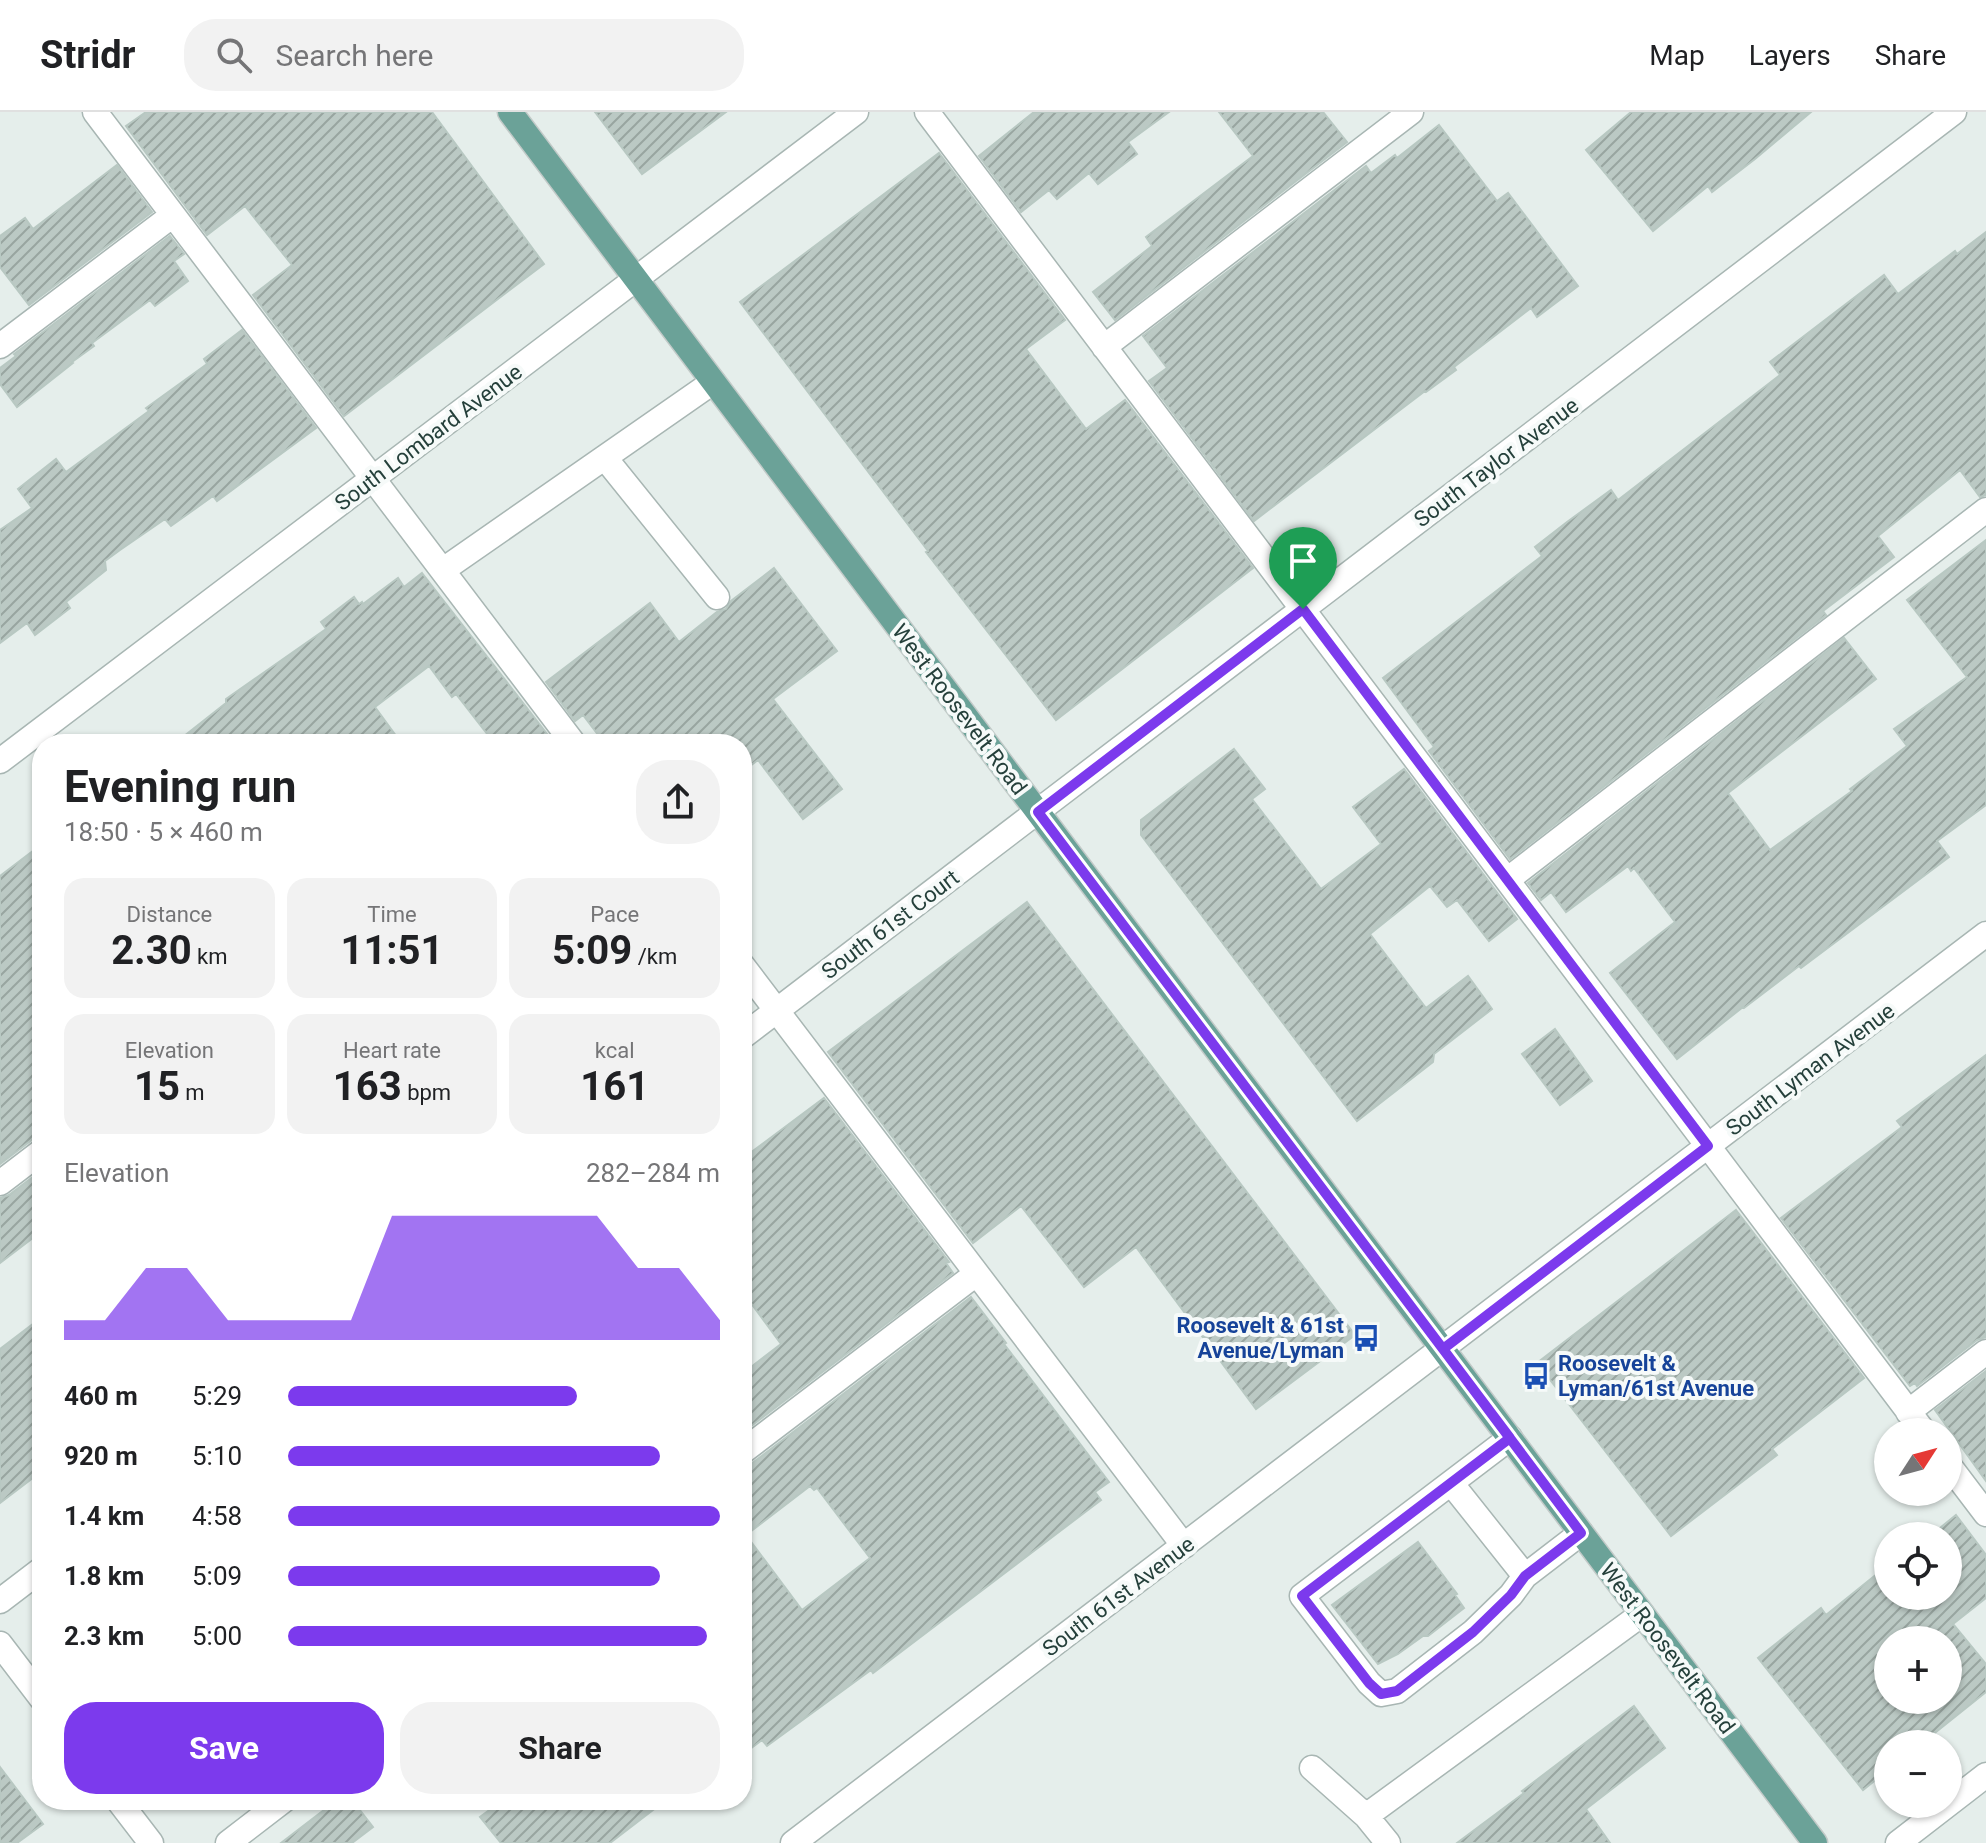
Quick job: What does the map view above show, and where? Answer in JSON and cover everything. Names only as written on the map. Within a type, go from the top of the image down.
[{"type":"main road","name":"West Roosevelt Road","points":[[510,112],[1815,1843]]},
{"type":"street","points":[[95,112],[566,734]]},
{"type":"street","name":"South Lombard Avenue","points":[[36,734],[856,112]]},
{"type":"street","points":[[927,112],[1913,1418]]},
{"type":"street","points":[[1104,347],[1411,112]]},
{"type":"street","name":"South Taylor Avenue","points":[[1038,812],[1954,112]]},
{"type":"street","points":[[0,346],[173,215]]},
{"type":"street","points":[[443,570],[713,382]]},
{"type":"street","points":[[605,458],[717,597]]},
{"type":"street","points":[[1507,880],[1986,510]]},
{"type":"street","name":"South Lombard Avenue","points":[[0,761],[32,737]]},
{"type":"street","name":"South 61st Court","points":[[752,1029],[1038,812]]},
{"type":"street","name":"South Lyman Avenue","points":[[1443,1349],[1986,934]]},
{"type":"street","points":[[752,978],[1184,1546]]},
{"type":"street","points":[[0,1183],[32,1159]]},
{"type":"street","points":[[752,1444],[976,1274]]},
{"type":"street","name":"South 61st Avenue","points":[[793,1843],[1443,1349]]},
{"type":"street","points":[[1908,1412],[1986,1352]]},
{"type":"street","points":[[1510,1438],[1302,1596],[1369,1683],[1381,1694],[1397,1691],[1473,1632],[1511,1595],[1525,1576],[1581,1533]]},
{"type":"street","points":[[1962,1482],[1986,1514]]},
{"type":"street","points":[[1451,1483],[1525,1576]]},
{"type":"street","points":[[0,1601],[32,1577]]},
{"type":"street","points":[[1366,1816],[1642,1614]]},
{"type":"street","points":[[0,1644],[32,1686]]},
{"type":"street","points":[[1312,1768],[1366,1816],[1388,1843]]},
{"type":"street","points":[[1898,1843],[1986,1775]]},
{"type":"street","points":[[126,1810],[151,1843]]},
{"type":"street","points":[[228,1843],[271,1810]]},
{"type":"building","points":[[146,112],[432,112],[544,264],[344,416],[253,295],[292,265],[245,206],[207,235],[126,126]]},
{"type":"building","points":[[595,112],[726,112],[642,174]]},
{"type":"building","points":[[1034,112],[1169,112],[1128,142],[1137,154],[1098,184],[1089,173],[1057,199],[1049,190],[1021,212],[979,156]]},
{"type":"building","points":[[1219,112],[1323,112],[1347,142],[1115,320],[1093,292],[1152,246],[1146,237],[1253,156]]},
{"type":"building","points":[[1631,112],[1811,112],[1712,192],[1708,186],[1653,231],[1586,150]]},
{"type":"building","points":[[1439,125],[1497,201],[1508,193],[1578,286],[1537,317],[1531,308],[1454,367],[1456,370],[1254,521],[1149,381],[1167,368],[1143,336],[1366,166],[1371,173],[1395,155],[1397,158]]},
{"type":"building","points":[[939,153],[1065,320],[1026,349],[1086,429],[1125,400],[1253,568],[1056,720],[740,302]]},
{"type":"building","points":[[117,165],[152,212],[29,305],[0,267],[0,236],[25,218],[33,229]]},
{"type":"building","points":[[1986,232],[1986,495],[1980,497],[1960,470],[1878,536],[1894,557],[1823,611],[1826,615],[1510,859],[1429,751],[1434,747],[1383,678],[1542,556],[1535,547],[1567,522],[1611,490],[1618,500],[1780,375],[1770,362],[1884,275],[1898,294]]},
{"type":"building","points":[[170,236],[184,254],[174,261],[188,281],[155,306],[150,300],[92,343],[94,346],[17,407],[0,384],[0,368],[16,356],[14,354]]},
{"type":"building","points":[[242,330],[316,428],[217,501],[213,496],[171,526],[165,519],[105,561],[106,570],[66,602],[70,608],[35,635],[27,623],[0,643],[0,530],[32,508],[18,489],[56,459],[66,472],[149,411],[146,408],[207,364],[204,359]]},
{"type":"building","points":[[1986,540],[1986,805],[1937,841],[1949,857],[1677,1059],[1610,973],[1675,922],[1634,868],[1631,871],[1628,866],[1566,912],[1551,892],[1541,900],[1528,883],[1844,638],[1876,679],[1728,793],[1770,850],[1852,791],[1850,789],[1907,746],[1894,729],[1967,677],[1907,600]]},
{"type":"building","points":[[774,568],[837,651],[773,699],[842,789],[803,819],[758,760],[752,764],[752,734],[597,734],[583,715],[575,721],[546,682],[650,603],[679,642],[717,612],[726,609],[731,601]]},
{"type":"building","points":[[422,573],[547,734],[487,734],[456,694],[452,697],[429,666],[375,707],[395,734],[187,734],[226,703],[226,699],[326,629],[321,622],[354,597],[359,604],[363,604],[398,578],[404,587]]},
{"type":"building","points":[[1234,749],[1265,789],[1252,799],[1321,889],[1381,844],[1353,807],[1404,769],[1517,919],[1489,941],[1457,900],[1447,907],[1430,886],[1370,934],[1426,1008],[1468,976],[1492,1009],[1434,1054],[1433,1062],[1357,1121],[1141,835],[1141,820]]},
{"type":"building","points":[[32,852],[32,1140],[0,1164],[0,876]]},
{"type":"building","points":[[1027,902],[1355,1335],[1256,1409],[1136,1247],[1084,1287],[1021,1206],[973,1243],[828,1052]]},
{"type":"building","points":[[1555,1029],[1592,1081],[1560,1105],[1522,1054]]},
{"type":"building","points":[[1986,1055],[1986,1337],[1977,1340],[1917,1386],[1915,1383],[1910,1386],[1781,1218],[1902,1127],[1897,1121]]},
{"type":"building","points":[[824,1098],[949,1262],[946,1263],[953,1273],[752,1425],[752,1366],[781,1344],[752,1305],[752,1152]]},
{"type":"building","points":[[32,1178],[32,1239],[0,1263],[0,1198]]},
{"type":"building","points":[[1736,1210],[1864,1378],[1772,1449],[1777,1455],[1671,1536],[1537,1363]]},
{"type":"building","points":[[971,1297],[1109,1482],[1095,1492],[1101,1500],[873,1673],[871,1670],[767,1746],[762,1740],[752,1748],[752,1543],[802,1610],[870,1558],[817,1488],[814,1490],[810,1486],[752,1530],[752,1463]]},
{"type":"building","points":[[32,1325],[32,1479],[0,1503],[0,1349]]},
{"type":"building","points":[[1986,1371],[1986,1481],[1962,1448],[1962,1418],[1941,1418],[1935,1410]]},
{"type":"building","points":[[1956,1515],[1961,1522],[1947,1522]]},
{"type":"building","points":[[1962,1523],[1986,1555],[1986,1598],[1953,1624],[1955,1626],[1874,1626],[1874,1714],[1958,1714],[1938,1730],[1874,1730],[1874,1781],[1863,1790],[1758,1658],[1821,1608],[1826,1615],[1874,1576],[1874,1610],[1962,1610]]},
{"type":"building","points":[[1418,1542],[1464,1608],[1428,1636],[1423,1636],[1378,1664],[1332,1605]]},
{"type":"building","points":[[1962,1635],[1986,1664],[1986,1692],[1962,1711]]},
{"type":"building","points":[[1634,1706],[1665,1748],[1586,1809],[1610,1843],[1457,1843],[1524,1793],[1522,1791]]},
{"type":"building","points":[[0,1767],[43,1824],[17,1843],[0,1843]]},
{"type":"building","points":[[324,1810],[360,1810],[373,1827],[352,1843],[281,1843]]},
{"type":"building","points":[[489,1810],[653,1810],[610,1843],[501,1843],[480,1817]]},
{"type":"place","name":"Roosevelt & 61st Avenue/Lyman","points":[[1366,1338]]},
{"type":"place","name":"Roosevelt & Lyman/61st Avenue","points":[[1536,1376]]},
{"type":"route","points":[[1303,609],[1038,812],[1443,1349],[1510,1438],[1581,1533],[1525,1576],[1511,1595],[1473,1632],[1397,1691],[1381,1694],[1369,1683],[1302,1596],[1510,1438],[1443,1349],[1708,1146],[1303,609]]}]
